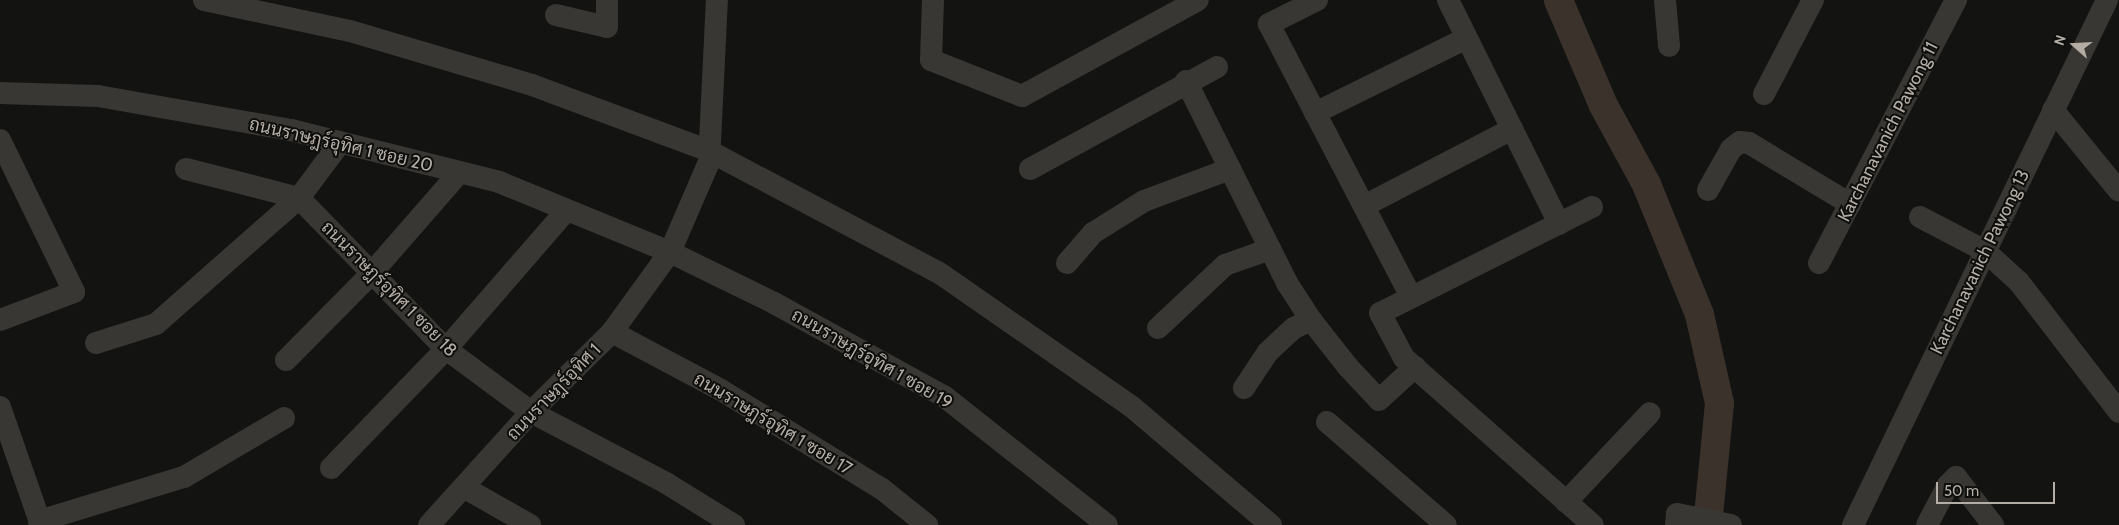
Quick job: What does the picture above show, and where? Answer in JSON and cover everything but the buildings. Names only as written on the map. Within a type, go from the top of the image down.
[{"type":"street","points":[[204,0],[350,31],[532,85],[709,151],[938,272],[1131,406],[1271,525]]},
{"type":"street","points":[[556,15],[606,27],[607,0]]},
{"type":"street","name":"ถนนราษฎร์อุทิศ 1","points":[[429,525],[465,488],[532,412],[612,332],[670,252],[709,162],[717,0]]},
{"type":"street","points":[[933,0],[931,60],[1022,96],[1198,0]]},
{"type":"street","points":[[1316,0],[1269,24],[1411,298]]},
{"type":"street","points":[[1448,0],[1559,224]]},
{"type":"street","points":[[1664,0],[1669,46]]},
{"type":"street","points":[[1764,94],[1813,0]]},
{"type":"street","name":"Karchanavanich Pawong 11","points":[[1819,263],[1956,0]]},
{"type":"street","points":[[2107,0],[2119,15]]},
{"type":"street","name":"Karchanavanich Pawong 13","points":[[1853,525],[2107,0]]},
{"type":"street","points":[[1316,113],[1467,38]]},
{"type":"street","points":[[1030,169],[1186,81],[1217,66]]},
{"type":"street","points":[[1186,81],[1270,249],[1311,320],[1379,400],[1415,368]]},
{"type":"street","name":"ถนนราษฎร์อุทิศ 1 ซอย 20","points":[[0,93],[98,96],[291,130],[499,182],[670,252]]},
{"type":"street","points":[[2053,110],[2119,191]]},
{"type":"street","points":[[1364,206],[1512,129]]},
{"type":"street","points":[[0,140],[74,292],[0,320]]},
{"type":"street","points":[[1708,190],[1731,149],[1740,142],[1749,143],[1850,204]]},
{"type":"street","points":[[96,343],[156,324],[299,198],[340,143]]},
{"type":"street","points":[[1067,263],[1093,233],[1144,201],[1230,168]]},
{"type":"street","points":[[186,169],[299,198]]},
{"type":"street","points":[[286,360],[370,274],[459,173]]},
{"type":"street","name":"ถนนราษฎร์อุทิศ 1 ซอย 18","points":[[299,198],[370,274],[446,349],[532,412],[666,483],[734,525]]},
{"type":"street","points":[[1592,207],[1380,313],[1404,358],[1593,525]]},
{"type":"street","points":[[332,468],[446,349],[566,211]]},
{"type":"street","points":[[1920,217],[1985,251],[2019,282],[2119,412]]},
{"type":"street","points":[[1158,328],[1225,265],[1270,249]]},
{"type":"street","name":"ถนนราษฎร์อุทิศ 1 ซอย 19","points":[[670,252],[774,303],[945,397],[1107,525]]},
{"type":"street","points":[[1244,388],[1268,352],[1294,328],[1311,320]]},
{"type":"street","name":"ถนนราษฎร์อุทิศ 1 ซอย 17","points":[[612,332],[721,390],[882,489],[927,525]]},
{"type":"street","points":[[0,407],[40,523],[184,477],[284,418]]},
{"type":"street","points":[[1566,502],[1650,412]]},
{"type":"street","points":[[1326,422],[1446,525]]},
{"type":"street","points":[[1927,525],[1948,484],[1956,477],[1994,525]]},
{"type":"street","points":[[465,488],[530,525]]},
{"type":"street","points":[[1677,520],[1730,524]]},
{"type":"waterway","points":[[1558,0],[1603,105],[1646,184],[1699,314],[1719,403],[1707,525]]}]
